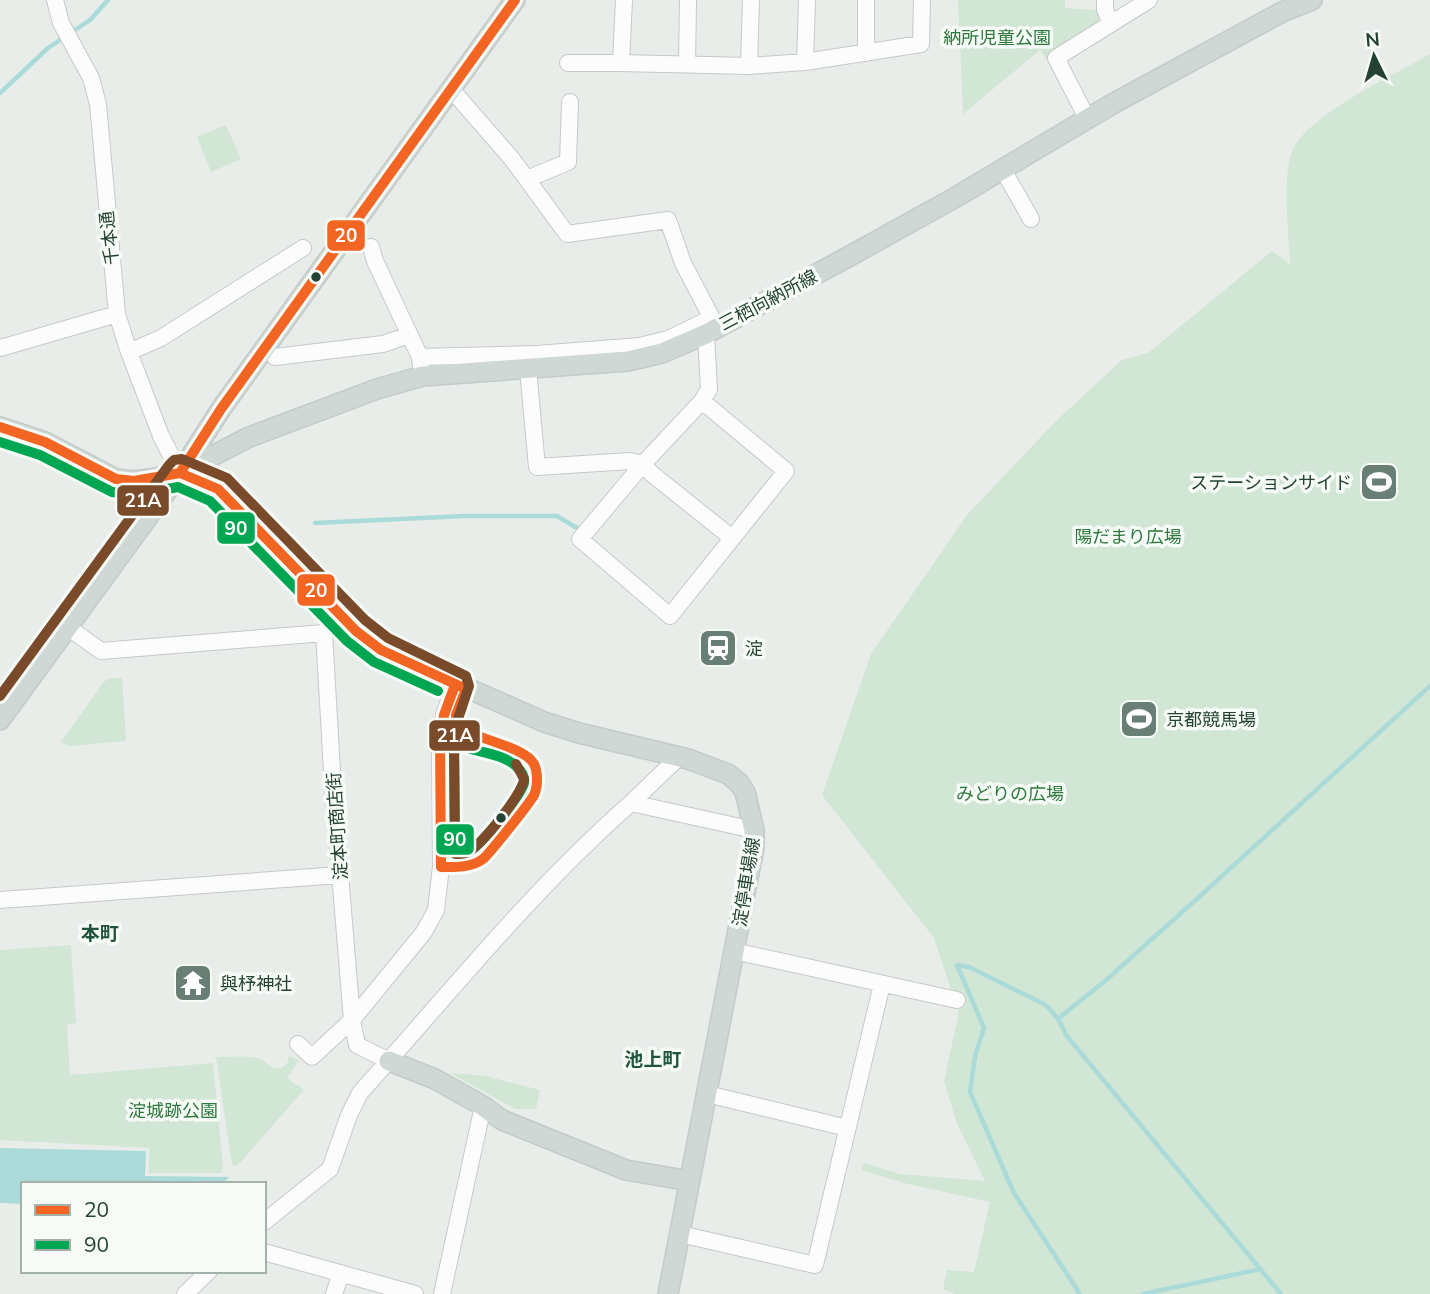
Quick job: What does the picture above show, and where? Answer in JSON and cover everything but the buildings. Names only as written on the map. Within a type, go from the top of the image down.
[{"type":"main road","points":[[0,720],[180,473],[221,409],[515,0]]},
{"type":"main road","name":"三栖向納所線","points":[[180,473],[247,438],[377,389],[421,367],[528,369],[628,361],[662,353],[956,197],[1087,118],[1282,12],[1311,0]]},
{"type":"main road","points":[[0,427],[45,442],[116,479],[134,481],[180,473]]},
{"type":"main road","name":"淀停車場線","points":[[180,473],[219,489],[340,617],[381,650],[544,722],[680,757],[728,774],[740,783],[745,792],[754,830],[754,847],[668,1294]]},
{"type":"main road","points":[[389,1061],[435,1079],[483,1106],[502,1121],[626,1170],[690,1181]]},
{"type":"street","name":"千本通","points":[[55,0],[61,23],[91,78],[98,104],[117,314],[161,436],[180,473]]},
{"type":"street","points":[[621,63],[624,0]]},
{"type":"street","points":[[687,64],[688,0]]},
{"type":"street","points":[[750,66],[751,0]]},
{"type":"street","points":[[805,62],[807,0]]},
{"type":"street","points":[[866,0],[866,53]]},
{"type":"street","points":[[569,63],[750,66],[805,62],[921,44],[922,0]]},
{"type":"street","points":[[1105,0],[1105,10],[1111,23]]},
{"type":"street","points":[[1087,118],[1056,58],[1149,0]]},
{"type":"street","points":[[450,89],[527,179],[568,234],[668,220],[682,264],[711,327],[709,389],[702,401],[643,464],[580,539],[670,616],[786,471],[702,401]]},
{"type":"street","points":[[527,179],[568,162],[570,102]]},
{"type":"street","points":[[1002,168],[1031,219]]},
{"type":"street","points":[[371,247],[421,367],[640,346],[711,327]]},
{"type":"street","points":[[129,352],[161,338],[303,248]]},
{"type":"street","points":[[0,348],[117,314]]},
{"type":"street","points":[[275,357],[383,345],[409,335]]},
{"type":"street","points":[[528,369],[537,467],[630,461],[643,464],[732,538]]},
{"type":"street","points":[[69,628],[100,651],[324,633],[340,617]]},
{"type":"street","name":"淀本町商店街","points":[[324,633],[352,1020]]},
{"type":"street","points":[[298,1044],[312,1057],[352,1020],[431,921],[439,897],[441,867],[440,738],[444,715],[456,684]]},
{"type":"street","points":[[266,1220],[330,1169],[359,1093],[524,907],[680,757]]},
{"type":"street","points":[[631,803],[754,830]]},
{"type":"street","points":[[0,900],[340,875]]},
{"type":"street","points":[[734,951],[957,1000]]},
{"type":"street","points":[[680,1234],[815,1265],[882,984]]},
{"type":"street","points":[[352,1020],[357,1045],[389,1061]]},
{"type":"street","points":[[707,1094],[848,1128]]},
{"type":"street","points":[[442,1294],[483,1106]]},
{"type":"street","points":[[266,1253],[415,1294]]},
{"type":"street","points":[[185,1294],[207,1273]]},
{"type":"street","points":[[334,1294],[341,1273]]},
{"type":"green space","name":"納所児童公園","points":[[958,0],[1065,0],[1065,8],[1099,10],[1102,13],[1097,25],[1046,59],[1040,50],[963,114]]},
{"type":"green space","name":"京都競馬場","points":[[1430,54],[1430,1294],[954,1294],[943,1289],[947,1270],[974,1272],[990,1202],[908,1184],[861,1170],[864,1163],[900,1174],[985,1181],[957,1124],[944,1081],[962,997],[952,993],[934,938],[822,795],[871,654],[967,515],[1055,422],[1122,360],[1148,353],[1272,251],[1290,264],[1287,186],[1290,157],[1294,147],[1319,120]]},
{"type":"green space","points":[[226,125],[241,159],[211,172],[197,137]]},
{"type":"green space","points":[[122,678],[126,741],[69,746],[61,742],[103,683],[107,679]]},
{"type":"green space","name":"淀城跡公園","points":[[71,945],[76,1023],[67,1024],[70,1075],[213,1063],[223,1166],[221,1173],[149,1173],[149,1148],[0,1140],[0,950]]},
{"type":"green space","points":[[289,1056],[299,1060],[287,1078],[304,1090],[237,1166],[232,1165],[216,1057],[256,1058],[277,1068],[286,1065]]},
{"type":"green space","points":[[450,1073],[486,1076],[540,1090],[536,1109],[515,1109]]},
{"type":"water","points":[[0,1148],[146,1151],[145,1176],[229,1177],[225,1182],[21,1182],[21,1204],[0,1203]]},
{"type":"waterway","points":[[0,93],[48,48],[90,20],[108,0]]},
{"type":"waterway","points":[[315,523],[464,516],[557,516],[577,528]]},
{"type":"waterway","points":[[1059,1018],[1199,897],[1430,686]]},
{"type":"waterway","points":[[1080,1294],[1014,1193],[970,1092],[975,1056],[984,1028],[957,965],[969,967],[1044,1004],[1051,1011],[1066,1035],[1281,1294]]},
{"type":"waterway","points":[[1143,1294],[1261,1269]]},
{"type":"transit line","name":"20","points":[[180,473],[221,409],[515,0]]},
{"type":"transit line","name":"20","points":[[0,427],[45,442],[116,479],[134,481],[180,473]]},
{"type":"transit line","name":"90","points":[[0,442],[40,455],[112,492],[135,495],[178,487],[210,501],[347,641],[374,662],[438,691]]},
{"type":"transit line","name":"21A","points":[[0,696],[169,465],[174,460],[182,459],[227,478],[365,620],[388,638],[466,676],[469,686],[454,739],[455,854],[466,853],[472,849],[509,807],[524,779],[516,764]]},
{"type":"transit line","name":"20","points":[[180,473],[218,489],[356,631],[381,650],[466,689]]},
{"type":"transit line","name":"20","points":[[441,867],[440,738],[444,715],[455,685]]},
{"type":"transit line","name":"20","points":[[441,867],[468,865],[483,859],[525,808],[536,788],[537,775],[529,758],[521,752],[457,726],[456,715],[466,689]]},
{"type":"transit line","name":"90","points":[[454,742],[504,758],[521,771],[524,777],[522,789],[483,839],[471,850],[455,853],[454,742]]},
{"type":"place","name":"ステーションサイド","points":[[1379,482]]},
{"type":"place","name":"淀","points":[[718,648]]},
{"type":"place","name":"京都競馬場","points":[[1139,719]]},
{"type":"place","name":"與杼神社","points":[[193,983]]},
{"type":"district","name":"本町","points":[[100,933]]},
{"type":"district","name":"池上町","points":[[653,1059]]},
{"type":"park label","name":"陽だまり広場","points":[[1128,536]]},
{"type":"park label","name":"みどりの広場","points":[[1010,793]]}]
